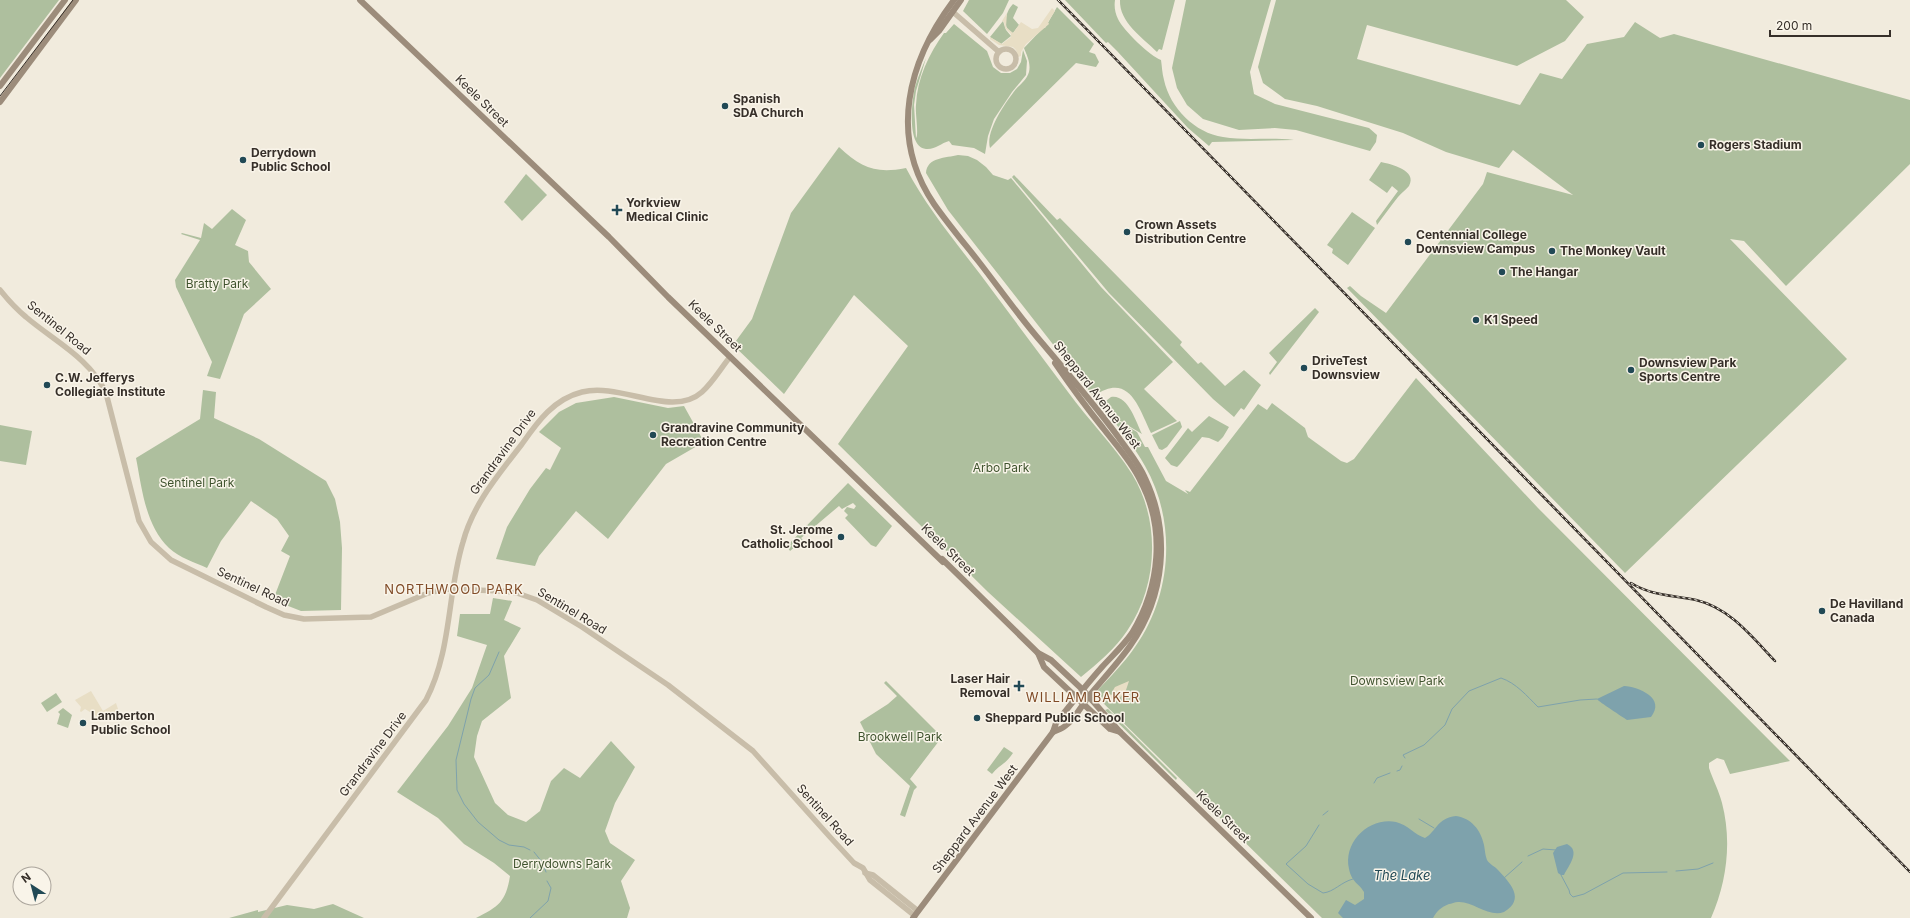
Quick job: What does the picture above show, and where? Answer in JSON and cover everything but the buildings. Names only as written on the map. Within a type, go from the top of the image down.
[{"type":"main road","points":[[0,86],[65,0]]},
{"type":"main road","points":[[0,102],[76,0]]},
{"type":"main road","name":"Keele Street","points":[[360,0],[611,239],[730,357],[1038,653],[1051,660],[1083,690],[1115,724],[1120,732],[1311,918]]},
{"type":"main road","name":"Keele Street","points":[[364,0],[376,14]]},
{"type":"main road","name":"Sheppard Avenue West","points":[[915,915],[1053,732],[1056,723],[1131,634],[1140,618],[1150,593],[1156,565],[1156,529],[1147,495],[1132,465],[1073,390],[1040,342],[934,204],[916,169],[908,129],[908,110],[914,73],[933,29],[954,0]]},
{"type":"main road","name":"Sheppard Avenue West","points":[[928,42],[939,31],[961,0]]},
{"type":"main road","name":"Sheppard Avenue West","points":[[1040,342],[1083,391],[1136,461],[1155,501],[1161,528],[1161,567],[1159,583],[1148,615],[1126,651],[1089,697],[1065,726],[1053,732]]},
{"type":"main road","name":"Keele Street","points":[[1038,653],[1044,667],[1110,729],[1120,732]]},
{"type":"street","points":[[953,12],[999,52]]},
{"type":"street","name":"Sentinel Road","points":[[0,290],[26,317],[82,360],[98,378],[106,393],[139,521],[151,542],[171,560],[284,615],[304,619],[325,620],[371,617],[429,593],[445,589],[502,591],[529,597],[549,607],[625,655],[668,685],[753,751],[870,880],[915,915]]},
{"type":"street","name":"Grandravine Drive","points":[[264,918],[426,700],[436,680],[443,656],[463,541],[476,508],[486,490],[542,417],[554,406],[578,393],[593,390],[608,390],[663,402],[686,401],[703,392],[730,357]]},
{"type":"green space","points":[[0,0],[59,0],[0,78]]},
{"type":"green space","points":[[969,0],[1009,0],[1003,13],[987,34],[963,11]]},
{"type":"green space","points":[[1065,0],[1115,0],[1115,12],[1121,24],[1144,48],[1156,58],[1161,60],[1163,77],[1172,100],[1185,118],[1194,125],[1213,135],[1223,137],[1294,140],[1212,142],[1209,146],[1188,128],[1117,51],[1108,42],[1106,43]]},
{"type":"green space","points":[[1120,0],[1175,0],[1162,50],[1159,49],[1157,52],[1132,29],[1123,15]]},
{"type":"green space","points":[[1186,0],[1271,0],[1250,72],[1254,94],[1275,104],[1369,128],[1377,135],[1376,142],[1370,151],[1296,130],[1275,128],[1239,130],[1203,119],[1187,105],[1177,88],[1172,68]]},
{"type":"green space","points":[[1276,0],[1566,0],[1584,17],[1565,41],[1517,66],[1367,25],[1357,59],[1520,105],[1540,73],[1562,79],[1587,44],[1624,37],[1635,22],[1660,38],[1674,34],[1910,100],[1910,164],[1786,286],[1744,241],[1730,239],[1847,359],[1625,573],[1347,288],[1350,286],[1361,296],[1386,313],[1483,184],[1487,172],[1573,195],[1513,150],[1499,168],[1446,152],[1403,133],[1317,106],[1285,99],[1263,83],[1258,67]]},
{"type":"green space","points":[[1013,4],[1018,7],[1013,18],[1019,25],[1013,33],[1008,30],[1006,20],[1007,13]]},
{"type":"green space","points":[[1057,7],[1094,44],[1089,52],[1095,54],[1099,62],[1096,67],[1076,63],[990,148],[989,141],[993,125],[997,117],[1007,101],[1028,75],[1029,63],[1024,48],[1043,28],[1045,28]]},
{"type":"green space","points":[[1003,21],[1006,30],[1011,36],[1001,44],[990,37]]},
{"type":"green space","points":[[954,24],[987,51],[993,67],[1001,73],[1010,73],[1017,69],[1021,62],[1023,50],[1027,61],[1026,75],[1012,92],[994,119],[988,136],[985,154],[974,148],[952,145],[949,141],[926,149],[920,146],[915,140],[913,132],[913,102],[915,87],[920,72],[926,58],[916,91],[914,105],[916,138],[916,105],[921,76],[929,58],[944,33],[946,33]]},
{"type":"green space","name":"Arbo Park","points":[[839,147],[855,160],[870,168],[877,170],[895,170],[906,168],[922,196],[940,222],[1076,402],[1125,463],[1141,492],[1148,512],[1152,553],[1150,574],[1145,594],[1137,613],[1122,638],[1106,656],[1081,677],[988,592],[838,444],[908,346],[854,295],[784,394],[733,345],[752,319],[791,213]]},
{"type":"green space","points":[[958,155],[968,156],[977,160],[993,175],[1008,180],[1011,178],[1101,287],[1173,362],[1144,389],[1177,421],[1151,433],[1142,412],[1131,395],[1124,390],[1116,388],[1106,390],[1094,396],[1091,393],[948,210],[926,173],[927,168],[933,161]]},
{"type":"green space","points":[[1381,162],[1402,169],[1410,176],[1411,180],[1409,186],[1398,197],[1377,225],[1376,221],[1398,191],[1392,186],[1387,193],[1369,180]]},
{"type":"green space","points":[[526,174],[547,195],[522,221],[504,202]]},
{"type":"green space","points":[[1014,175],[1057,220],[1060,218],[1182,342],[1180,345],[1198,364],[1201,362],[1225,386],[1244,370],[1261,385],[1244,410],[1241,408],[1234,417],[1213,399],[1109,293],[1012,177]]},
{"type":"green space","name":"Bratty Park","points":[[232,209],[246,220],[235,245],[248,251],[249,262],[271,289],[244,314],[220,379],[207,376],[212,362],[176,287],[175,280],[200,240],[181,234],[201,238],[204,223],[212,229]]},
{"type":"green space","points":[[1352,212],[1375,228],[1348,265],[1332,253],[1333,249],[1327,245]]},
{"type":"green space","points":[[1315,308],[1319,312],[1270,375],[1269,373],[1277,362],[1269,353]]},
{"type":"green space","name":"Downsview Park","points":[[1416,378],[1538,508],[1790,761],[1730,774],[1724,760],[1717,758],[1709,763],[1709,768],[1722,803],[1727,832],[1724,876],[1721,890],[1711,918],[1322,918],[1097,697],[1097,691],[1126,659],[1147,627],[1157,605],[1163,582],[1166,558],[1166,534],[1162,511],[1155,488],[1141,459],[1110,416],[1137,432],[1145,447],[1148,447],[1166,481],[1188,494],[1185,490],[1190,492],[1258,404],[1267,410],[1272,403],[1305,428],[1308,437],[1341,461],[1347,463],[1354,459]]},
{"type":"green space","name":"Sentinel Park","points":[[203,390],[216,392],[214,418],[259,439],[326,481],[335,499],[340,522],[342,548],[341,610],[301,611],[273,600],[290,556],[281,551],[289,536],[277,519],[251,501],[221,541],[207,568],[187,560],[169,548],[161,539],[146,506],[136,458],[200,419]]},
{"type":"green space","points":[[614,397],[668,408],[684,406],[704,442],[666,464],[608,539],[576,511],[539,556],[535,566],[496,559],[507,527],[530,489],[546,468],[550,470],[561,448],[539,432],[559,412],[576,403]]},
{"type":"green space","points":[[1111,397],[1117,397],[1127,404],[1142,434],[1109,414],[1102,404]]},
{"type":"green space","points":[[1209,416],[1229,427],[1223,437],[1218,442],[1202,437],[1177,467],[1171,465],[1165,458],[1188,428],[1192,432]]},
{"type":"green space","points":[[1180,421],[1182,427],[1167,447],[1162,450],[1159,449],[1152,435]]},
{"type":"green space","points":[[0,425],[32,431],[26,465],[0,461]]},
{"type":"green space","points":[[848,483],[892,526],[876,547],[871,545],[845,518],[848,515],[844,511],[847,507],[854,509],[856,506],[853,503],[842,509],[839,506],[801,538],[803,540],[790,551],[787,546]]},
{"type":"green space","name":"Derrydowns Park","points":[[493,598],[512,601],[504,620],[521,628],[504,656],[511,698],[482,721],[477,736],[474,757],[495,803],[508,815],[526,822],[540,811],[551,781],[564,768],[580,778],[611,741],[635,767],[615,803],[605,831],[610,843],[635,860],[621,881],[630,908],[627,918],[476,918],[500,903],[506,892],[510,876],[494,863],[464,844],[438,818],[397,792],[448,726],[472,688],[487,645],[457,636],[460,614],[490,614]]},
{"type":"green space","name":"Brookwell Park","points":[[886,681],[942,737],[910,779],[917,787],[914,790],[905,817],[900,815],[910,786],[876,754],[860,722],[888,704],[897,696],[884,683]]},
{"type":"green space","points":[[56,693],[62,702],[47,712],[41,703]]},
{"type":"green space","points":[[63,708],[72,715],[68,728],[57,724],[60,714],[58,712]]},
{"type":"green space","points":[[1108,709],[1177,778],[1176,780],[1105,710]]},
{"type":"green space","points":[[1004,747],[1013,753],[1008,760],[997,768],[992,774],[987,770]]},
{"type":"green space","points":[[333,904],[364,918],[229,918],[258,910],[258,912],[287,905],[314,909]]},
{"type":"shaded area","points":[[1052,8],[1055,11],[1048,22],[1049,24],[1026,44],[1021,52],[1021,56],[1018,57],[1016,50],[1013,47],[999,45],[990,39],[990,37],[1002,44],[1011,37],[1011,34],[1005,28],[1004,22],[1002,21],[1007,13],[1006,27],[1013,33],[1021,22],[1032,29],[1038,28]]},
{"type":"shaded area","points":[[1129,681],[1126,690],[1118,700],[1109,702],[1104,699],[1103,693],[1113,695],[1115,692],[1112,692],[1115,687]]},
{"type":"shaded area","points":[[91,691],[103,711],[116,703],[119,712],[110,718],[108,714],[100,718],[85,709],[81,712],[81,707],[75,700]]},
{"type":"water","points":[[1624,686],[1643,691],[1653,699],[1655,710],[1651,717],[1627,720],[1597,699]]},
{"type":"water","name":"The Lake","points":[[1456,816],[1471,822],[1478,830],[1483,840],[1487,860],[1503,875],[1514,891],[1514,902],[1511,907],[1504,912],[1493,913],[1464,902],[1457,902],[1441,908],[1433,918],[1343,918],[1338,913],[1346,900],[1355,905],[1364,899],[1364,892],[1350,874],[1348,859],[1354,841],[1360,834],[1376,823],[1386,821],[1404,825],[1425,838],[1445,819]]},
{"type":"water","points":[[1567,844],[1571,847],[1574,854],[1564,875],[1561,875],[1558,873],[1553,853],[1557,847]]},
{"type":"waterway","points":[[499,652],[489,675],[475,688],[471,699],[456,760],[457,790],[464,804],[478,822],[499,840],[509,845],[524,847],[530,850]]},
{"type":"waterway","points":[[1405,758],[1403,755],[1424,745],[1445,725],[1452,709],[1469,691],[1501,678],[1516,686],[1538,707],[1580,700],[1597,699]]},
{"type":"waterway","points":[[1397,771],[1400,770],[1402,766]]},
{"type":"waterway","points":[[1374,783],[1377,778],[1390,773]]},
{"type":"waterway","points":[[1323,815],[1328,811]]},
{"type":"waterway","points":[[1419,819],[1434,828]]},
{"type":"waterway","points":[[1319,825],[1306,846],[1286,864],[1308,884],[1323,893],[1331,891],[1353,879]]},
{"type":"waterway","points":[[1528,856],[1543,849],[1556,850]]},
{"type":"waterway","points":[[534,852],[542,862],[546,872]]},
{"type":"waterway","points":[[1504,878],[1522,862]]},
{"type":"waterway","points":[[1676,871],[1698,869],[1713,863]]},
{"type":"waterway","points":[[1561,875],[1573,897],[1584,894],[1623,873],[1667,872]]},
{"type":"waterway","points":[[530,918],[548,901],[551,888],[547,881]]},
{"type":"tram line","points":[[0,96],[73,0]]},
{"type":"railway","points":[[1058,0],[1910,872]]},
{"type":"railway","points":[[1631,583],[1655,593],[1696,600],[1708,604],[1730,616],[1740,624],[1775,661]]},
{"type":"place","name":"Spanish SDA Church","points":[[725,106]]},
{"type":"place","name":"Rogers Stadium","points":[[1701,145]]},
{"type":"place","name":"Derrydown Public School","points":[[243,160]]},
{"type":"place","name":"Yorkview Medical Clinic","points":[[617,210]]},
{"type":"place","name":"Crown Assets Distribution Centre","points":[[1127,232]]},
{"type":"place","name":"Centennial College Downsview Campus","points":[[1408,242]]},
{"type":"place","name":"The Monkey Vault","points":[[1552,251]]},
{"type":"place","name":"The Hangar","points":[[1502,272]]},
{"type":"place","name":"K1 Speed","points":[[1476,320]]},
{"type":"place","name":"DriveTest Downsview","points":[[1304,368]]},
{"type":"place","name":"Downsview Park Sports Centre","points":[[1631,370]]},
{"type":"place","name":"C.W. Jefferys Collegiate Institute","points":[[47,385]]},
{"type":"place","name":"Grandravine Community Recreation Centre","points":[[653,435]]},
{"type":"place","name":"St. Jerome Catholic School","points":[[841,537]]},
{"type":"place","name":"De Havilland Canada","points":[[1822,611]]},
{"type":"place","name":"Laser Hair Removal","points":[[1019,686]]},
{"type":"place","name":"Sheppard Public School","points":[[977,718]]},
{"type":"place","name":"Lamberton Public School","points":[[83,723]]},
{"type":"district","name":"NORTHWOOD PARK","points":[[454,589]]},
{"type":"district","name":"WILLIAM BAKER","points":[[1083,697]]}]
